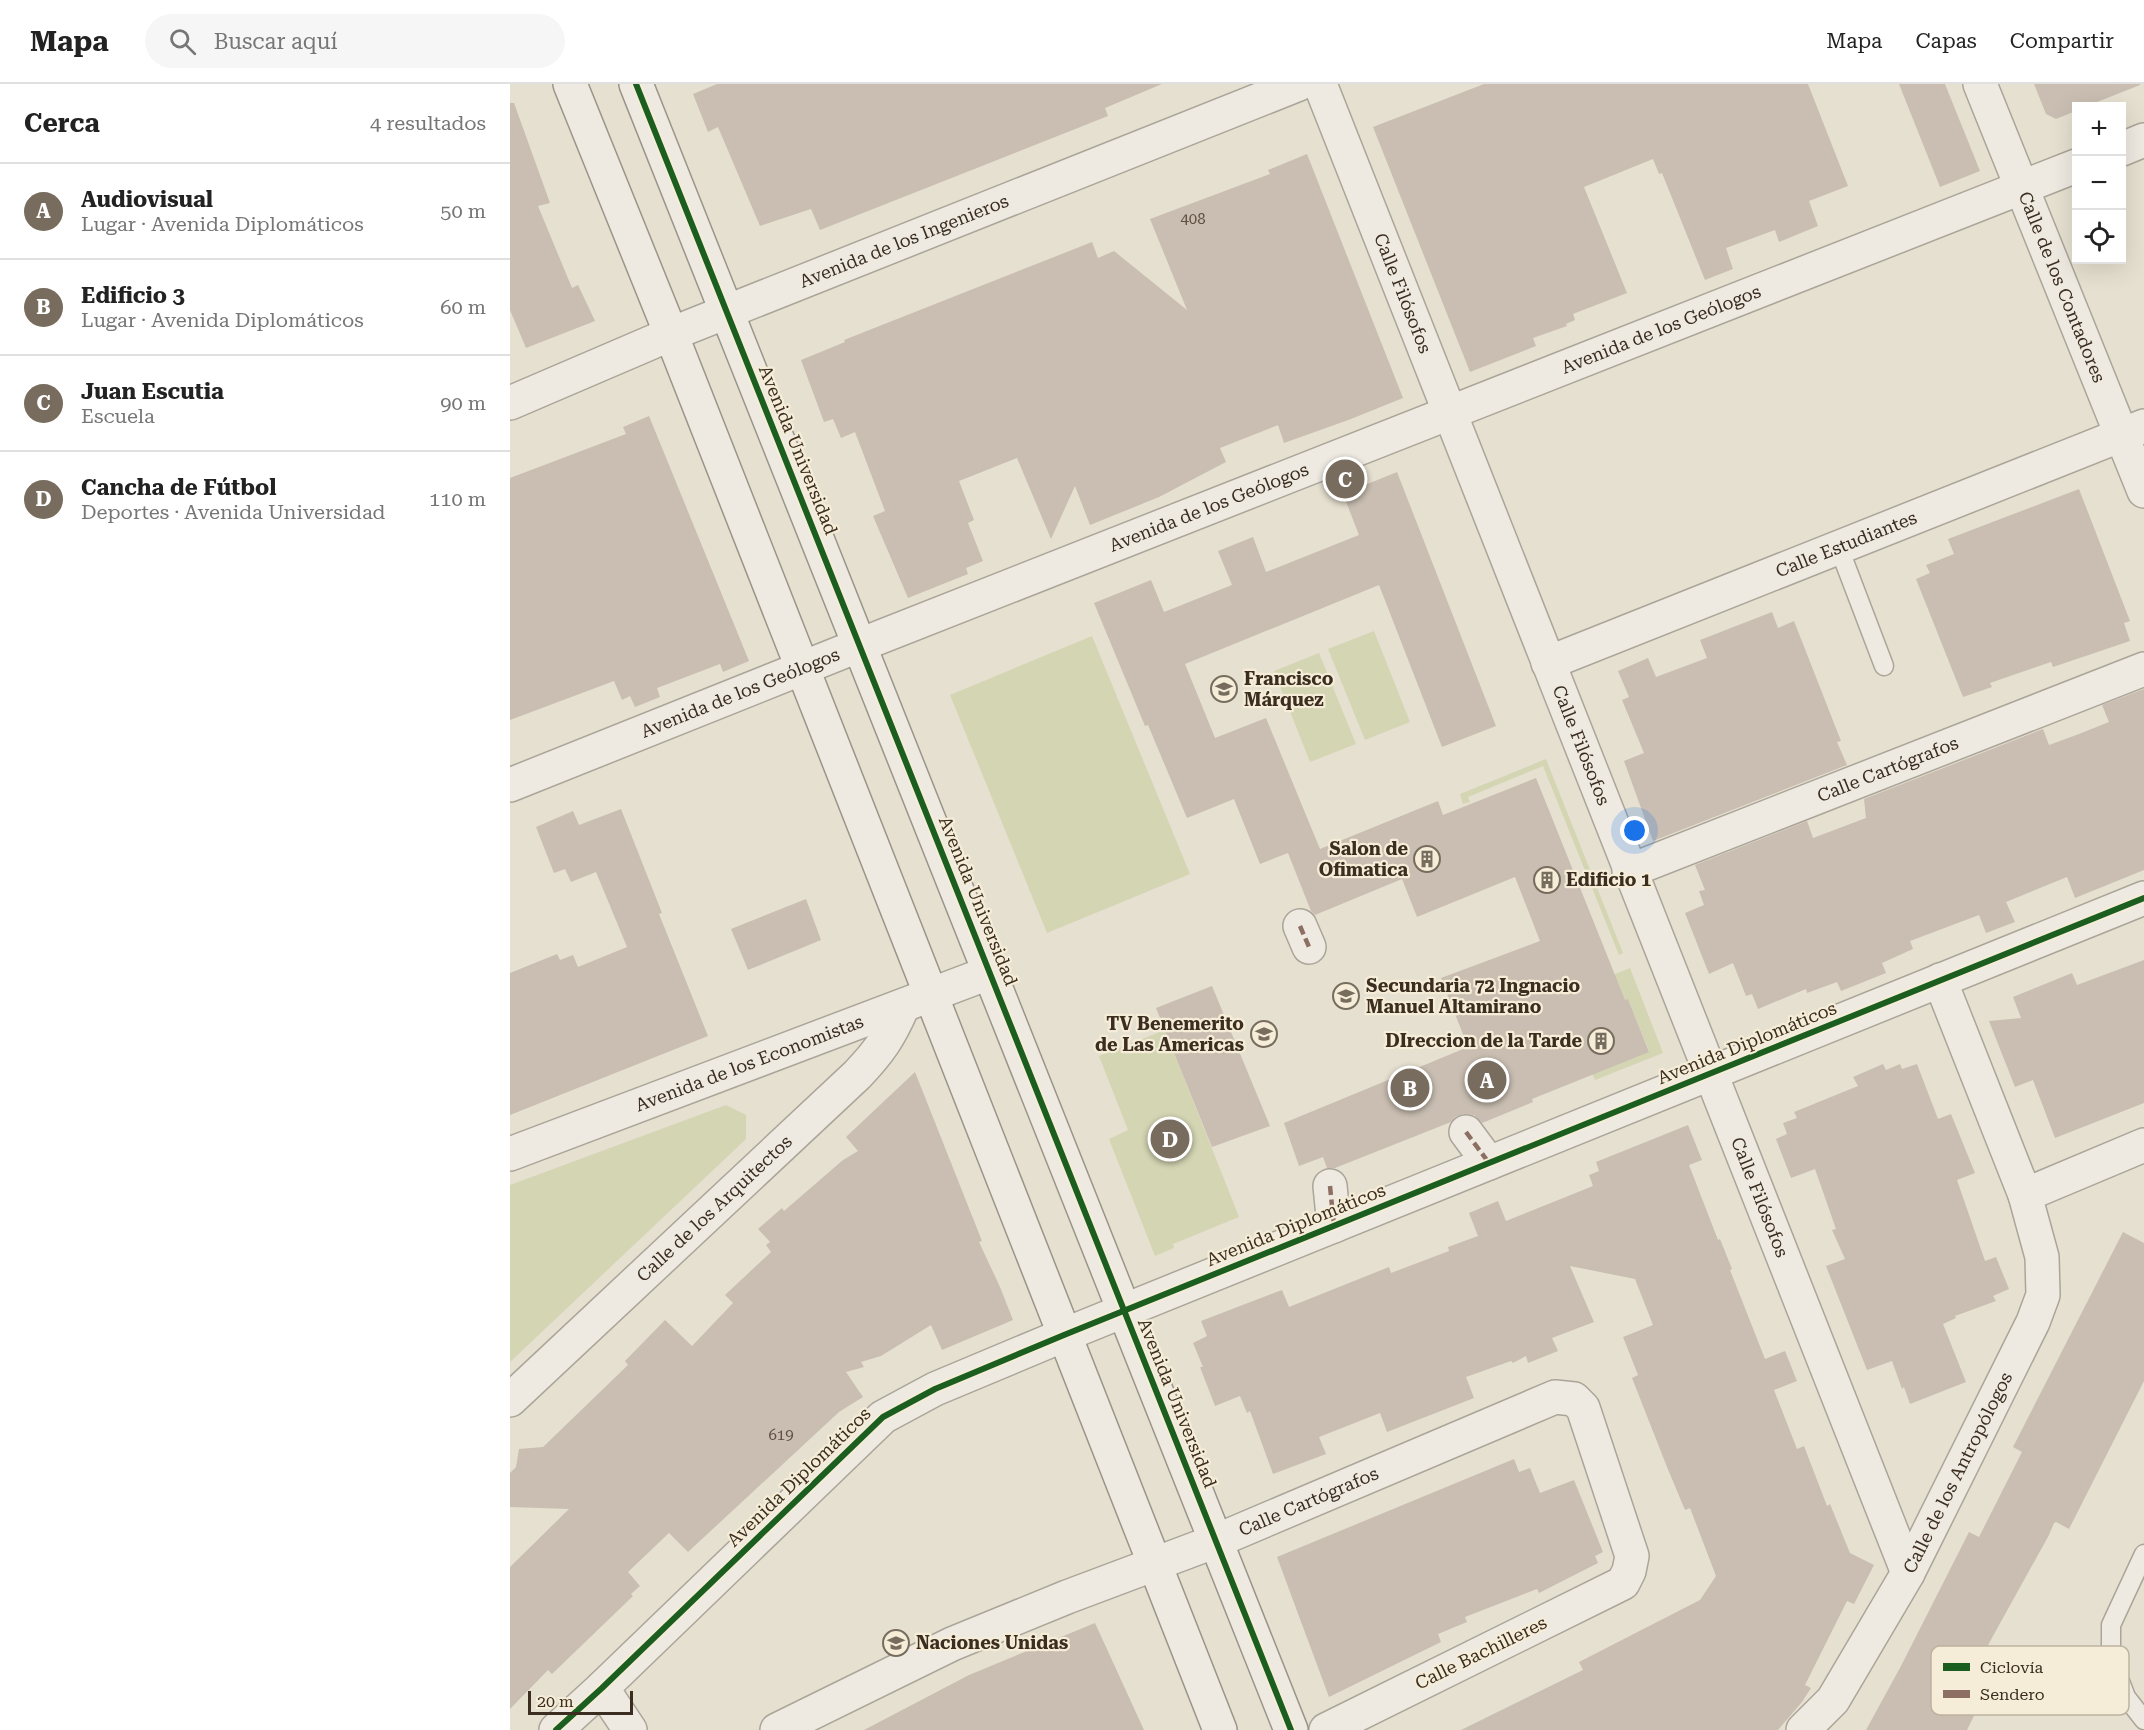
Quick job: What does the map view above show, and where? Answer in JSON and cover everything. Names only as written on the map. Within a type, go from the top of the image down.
[{"type":"street","points":[[570,84],[802,668],[917,1000],[1064,1335],[1220,1730]]},
{"type":"street","name":"Avenida Universidad","points":[[636,84],[1291,1730]]},
{"type":"street","name":"Avenida de los Ingenieros","points":[[510,403],[671,334],[1299,84]]},
{"type":"street","name":"Calle Filósofos","points":[[1320,84],[1908,1573]]},
{"type":"street","name":"Calle de los Contadores","points":[[1980,84],[2021,188],[2133,430],[2144,491]]},
{"type":"street","points":[[2126,147],[2144,140]]},
{"type":"street","name":"Avenida de los Geólogos","points":[[510,785],[2072,168]]},
{"type":"street","name":"Calle Estudiantes","points":[[1548,663],[2133,430]]},
{"type":"street","name":"Calle Cartógrafos","points":[[1629,871],[2144,669]]},
{"type":"street","name":"Avenida Diplomáticos","points":[[556,1730],[883,1418],[935,1389],[1124,1310],[2144,898]]},
{"type":"street","name":"Avenida de los Economistas","points":[[510,1154],[991,972]]},
{"type":"street","name":"Calle de los Antropólogos","points":[[1803,1730],[1833,1700],[1908,1573],[2033,1322],[2043,1295],[2042,1257],[2025,1195],[1940,981]]},
{"type":"street","name":"Calle de los Arquitectos","points":[[510,1400],[857,1075],[878,1053],[917,1000]]},
{"type":"street","points":[[1466,1132],[1489,1163]]},
{"type":"street","points":[[2025,1195],[2144,1145]]},
{"type":"street","points":[[1330,1186],[1334,1226]]},
{"type":"street","name":"Calle Cartógrafos","points":[[777,1730],[952,1644],[1067,1597],[1216,1541],[1555,1397],[1574,1399],[1583,1408],[1632,1556],[1629,1571]]},
{"type":"street","name":"Calle Bachilleres","points":[[1326,1730],[1623,1583],[1629,1571]]},
{"type":"street","points":[[602,1688],[630,1730]]},
{"type":"lane","points":[[1839,548],[1884,666]]},
{"type":"lane","points":[[2111,1646],[2111,1625],[2144,1554]]},
{"type":"lane","points":[[2129,1701],[2144,1719]]},
{"type":"green space","points":[[1374,631],[1410,722],[1365,740],[1328,649]]},
{"type":"green space","points":[[1092,636],[1190,874],[1047,933],[950,695]]},
{"type":"green space","points":[[1319,653],[1356,744],[1310,762],[1274,671]]},
{"type":"green space","points":[[1546,759],[1623,953],[1619,955],[1543,766],[1468,797],[1470,802],[1463,804],[1460,794]]},
{"type":"green space","points":[[1630,968],[1663,1053],[1595,1080],[1592,1073],[1649,1051],[1628,999],[1572,1020],[1563,995]]},
{"type":"green space","points":[[1165,1030],[1239,1217],[1173,1244],[1174,1248],[1155,1256],[1109,1139],[1128,1130],[1099,1056]]},
{"type":"green space","points":[[726,1105],[746,1115],[746,1139],[510,1362],[510,1185]]},
{"type":"building","points":[[717,84],[1162,84],[1105,108],[1108,116],[820,230],[811,209],[760,226],[718,127],[708,132],[693,94]]},
{"type":"building","points":[[1484,84],[1808,84],[1848,186],[1809,201],[1818,226],[1779,242],[1775,230],[1726,248],[1733,269],[1705,280],[1662,173],[1659,174],[1653,159],[1584,187],[1627,293],[1573,314],[1575,320],[1566,324],[1567,326],[1533,338],[1536,346],[1470,372],[1373,127]]},
{"type":"building","points":[[1899,84],[1945,84],[1980,171],[1940,187]]},
{"type":"building","points":[[2034,84],[2140,84],[2097,102],[2072,102],[2072,113],[2056,119],[2046,114]]},
{"type":"building","points":[[510,103],[514,103],[550,203],[538,206],[572,288],[578,285],[595,321],[526,348],[510,310]]},
{"type":"building","points":[[1307,154],[1403,398],[1284,443],[1278,425],[1220,448],[1226,462],[1159,497],[1090,525],[1075,486],[1051,539],[1017,458],[959,481],[974,520],[968,523],[983,561],[966,568],[968,574],[908,598],[873,516],[885,511],[855,432],[841,438],[833,419],[824,422],[801,360],[845,342],[844,340],[1092,242],[1098,258],[1114,251],[1187,310],[1150,219],[1270,174],[1268,170]]},
{"type":"building","points":[[649,416],[749,661],[723,672],[720,664],[657,688],[660,697],[635,707],[630,696],[622,700],[614,681],[510,720],[510,478],[626,434],[623,427]]},
{"type":"building","points":[[1397,472],[1496,726],[1442,747],[1379,585],[1185,664],[1215,738],[1266,718],[1320,849],[1438,801],[1443,815],[1536,778],[1625,1000],[1628,999],[1649,1052],[1532,1099],[1533,1102],[1482,1123],[1474,1115],[1463,1114],[1455,1117],[1451,1122],[1335,1168],[1327,1168],[1323,1157],[1299,1166],[1284,1123],[1468,1047],[1441,978],[1540,941],[1515,877],[1417,917],[1402,879],[1315,915],[1311,911],[1288,853],[1260,864],[1234,799],[1187,818],[1148,725],[1145,726],[1094,603],[1151,580],[1164,612],[1232,585],[1218,551],[1253,537],[1266,572],[1359,535],[1343,494]]},
{"type":"building","points":[[2079,489],[2130,621],[2124,623],[2130,641],[2053,667],[2051,662],[1990,683],[1992,687],[1963,697],[1916,579],[1930,573],[1926,565],[1954,554],[1948,539]]},
{"type":"building","points":[[1772,612],[1778,628],[1794,621],[1841,741],[1837,742],[1847,765],[1653,841],[1624,761],[1644,753],[1622,700],[1629,697],[1618,671],[1648,658],[1656,677],[1707,658],[1700,640]]},
{"type":"building","points":[[2144,689],[2144,870],[2075,898],[2067,877],[2006,902],[2015,922],[1986,933],[1979,915],[1910,941],[1913,949],[1882,963],[1886,973],[1841,991],[1837,982],[1807,993],[1806,989],[1758,1009],[1752,994],[1746,996],[1733,963],[1709,974],[1685,913],[1704,905],[1699,891],[1705,890],[1695,865],[1807,821],[1813,838],[1866,818],[1864,799],[2043,729],[2049,745],[2079,734],[2109,722],[2102,705]]},
{"type":"building","points":[[621,809],[662,913],[659,914],[708,1036],[510,1115],[510,973],[557,954],[560,960],[573,955],[578,967],[627,947],[596,872],[571,882],[565,869],[554,873],[536,827],[573,811],[579,825]]},
{"type":"building","points":[[806,899],[821,940],[748,970],[731,929]]},
{"type":"building","points":[[2144,960],[2144,1103],[2055,1138],[2033,1080],[2015,1087],[1989,1021],[2021,1018],[2013,997],[2072,973],[2077,985]]},
{"type":"building","points":[[1212,986],[1270,1126],[1212,1147],[1156,1008]]},
{"type":"building","points":[[1883,1064],[1886,1070],[1900,1064],[1902,1069],[1917,1064],[1938,1119],[1951,1114],[1975,1173],[1957,1180],[1985,1261],[1996,1257],[2009,1289],[1993,1296],[1996,1301],[1955,1316],[1956,1318],[1943,1324],[1966,1382],[1910,1404],[1892,1361],[1867,1370],[1826,1266],[1845,1259],[1832,1230],[1836,1229],[1815,1169],[1791,1178],[1776,1139],[1787,1134],[1783,1123],[1797,1118],[1794,1112],[1858,1086],[1853,1077]]},
{"type":"building","points":[[915,1072],[982,1241],[979,1242],[1013,1320],[942,1350],[931,1325],[881,1356],[861,1362],[864,1367],[846,1372],[863,1397],[839,1412],[688,1552],[669,1533],[628,1572],[640,1586],[631,1594],[633,1596],[552,1674],[548,1670],[510,1709],[510,1567],[569,1509],[510,1507],[510,1473],[516,1467],[519,1449],[543,1447],[628,1365],[625,1361],[665,1320],[692,1346],[733,1303],[725,1295],[771,1252],[766,1245],[770,1242],[758,1229],[782,1208],[784,1211],[843,1160],[858,1151],[846,1137]]},
{"type":"building","points":[[1688,1125],[1702,1160],[1689,1165],[1718,1240],[1720,1239],[1732,1269],[1730,1270],[1765,1359],[1785,1351],[1797,1381],[1774,1390],[1797,1449],[1804,1446],[1827,1506],[1830,1504],[1850,1553],[1874,1565],[1854,1604],[1847,1601],[1805,1685],[1811,1688],[1778,1730],[1461,1730],[1583,1670],[1579,1662],[1700,1600],[1716,1576],[1690,1508],[1685,1510],[1632,1378],[1638,1375],[1623,1337],[1653,1325],[1635,1279],[1570,1266],[1594,1322],[1552,1338],[1558,1351],[1528,1363],[1526,1356],[1513,1363],[1511,1361],[1466,1377],[1474,1398],[1387,1432],[1380,1413],[1319,1437],[1326,1454],[1273,1474],[1250,1411],[1247,1413],[1240,1396],[1215,1406],[1193,1343],[1207,1336],[1201,1321],[1282,1290],[1289,1307],[1389,1267],[1391,1273],[1449,1251],[1448,1247],[1478,1236],[1469,1213],[1498,1201],[1506,1221],[1593,1186],[1589,1175],[1599,1171],[1596,1162]]},
{"type":"building","points":[[2123,1232],[2144,1243],[2144,1381],[2069,1529],[2054,1523],[1988,1645],[1990,1646],[1931,1646],[1931,1715],[1974,1715],[1967,1730],[1866,1730],[1969,1532],[1979,1537],[2022,1452],[2013,1447]]},
{"type":"building","points":[[1514,1459],[1519,1472],[1530,1468],[1540,1493],[1574,1480],[1603,1552],[1595,1556],[1598,1563],[1539,1593],[1537,1589],[1465,1617],[1467,1622],[1438,1634],[1441,1642],[1329,1697],[1277,1557]]},
{"type":"building","points":[[1095,1623],[1144,1730],[864,1730],[969,1675]]},
{"type":"marked path","points":[[1300,926],[1309,947]]},
{"type":"marked path","points":[[1466,1132],[1489,1163]]},
{"type":"marked path","points":[[1330,1186],[1334,1226]]},
{"type":"cycle path","points":[[636,84],[1291,1730]]},
{"type":"cycle path","points":[[556,1730],[883,1417],[935,1389],[2144,898]]},
{"type":"place","name":"Juan Escutia","points":[[1345,479]]},
{"type":"place","name":"Francisco Márquez","points":[[1224,689]]},
{"type":"place","name":"Salon de Ofimatica","points":[[1427,859]]},
{"type":"place","name":"Edificio 1","points":[[1547,880]]},
{"type":"place","name":"Secundaria 72 Ingnacio Manuel Altamirano","points":[[1346,996]]},
{"type":"place","name":"TV Benemerito de Las Americas","points":[[1264,1034]]},
{"type":"place","name":"DIreccion de la Tarde","points":[[1601,1041]]},
{"type":"place","name":"Audiovisual","points":[[1487,1080]]},
{"type":"place","name":"Edificio 3","points":[[1410,1088]]},
{"type":"place","name":"Cancha de Fútbol","points":[[1170,1139]]},
{"type":"place","name":"Naciones Unidas","points":[[896,1643]]}]
